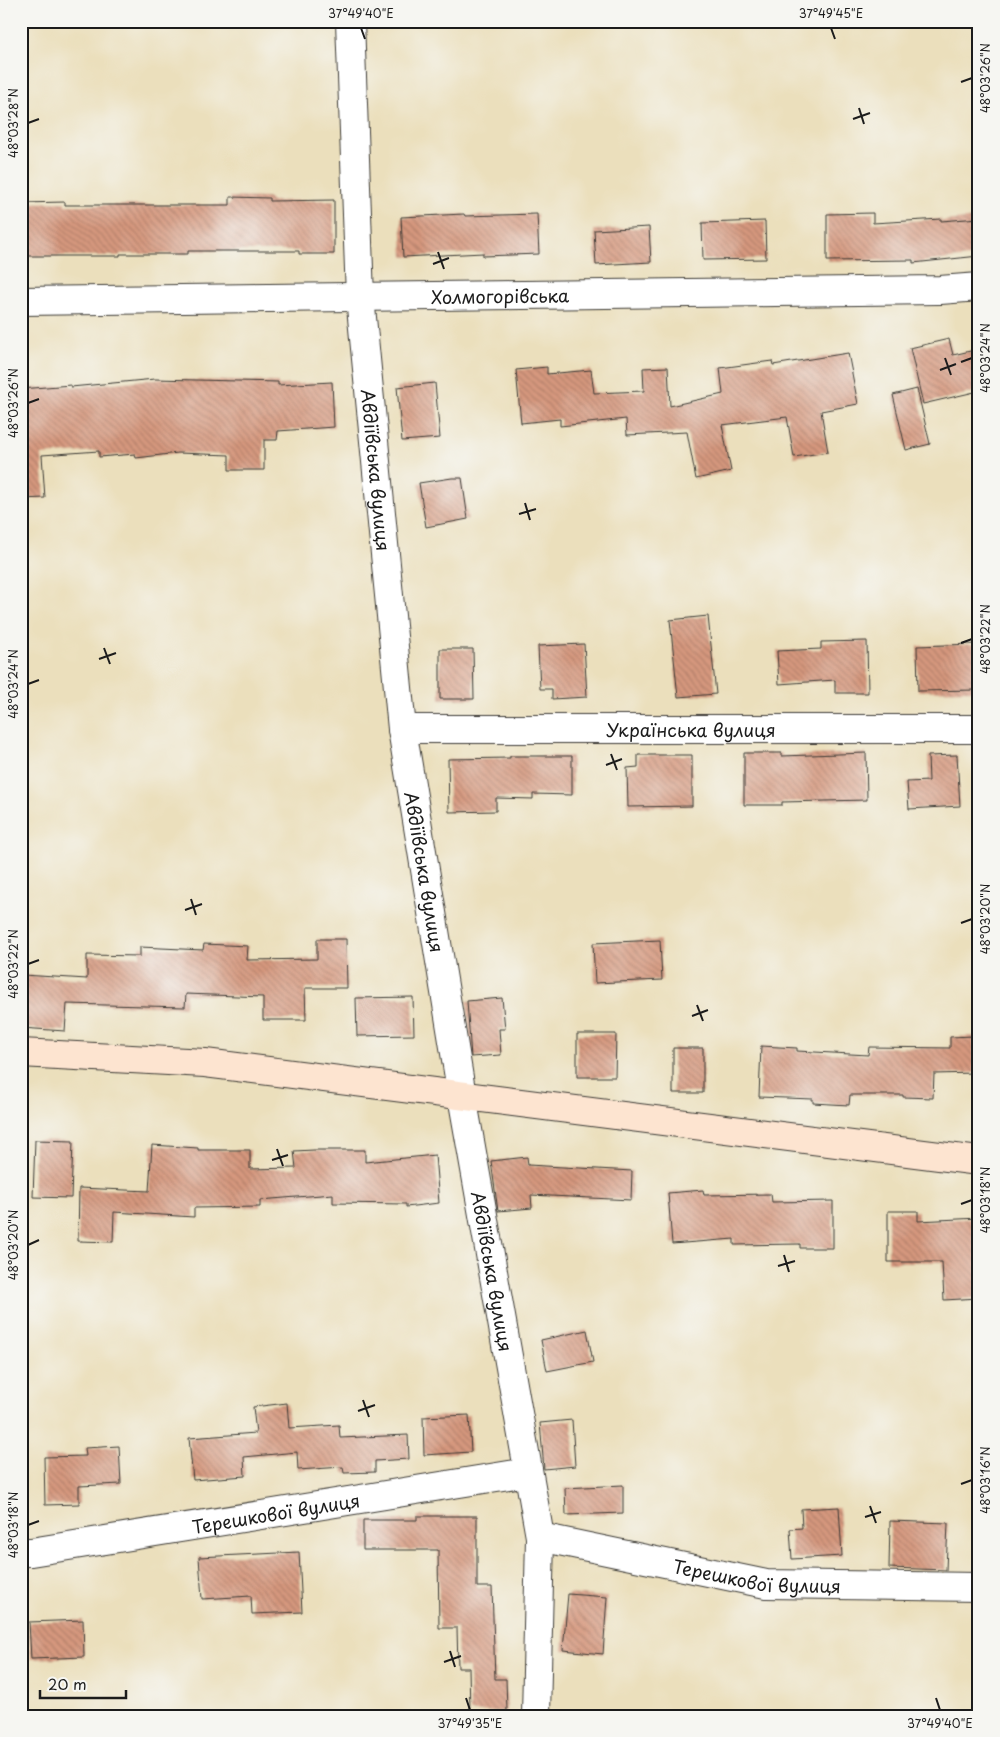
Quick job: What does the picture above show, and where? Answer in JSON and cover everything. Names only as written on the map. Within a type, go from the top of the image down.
[{"type":"street","name":"Авдіївська вулиця","points":[[350,21],[360,297],[402,729],[462,1096],[540,1537],[536,1716]]},
{"type":"street","name":"Холмогорівська","points":[[21,301],[940,290],[979,287]]},
{"type":"street","name":"Українська вулиця","points":[[402,729],[979,728]]},
{"type":"street","points":[[21,1053],[205,1063],[979,1161]]},
{"type":"street","name":"Терешкової вулиця","points":[[21,1552],[528,1472]]},
{"type":"street","name":"Терешкової вулиця","points":[[540,1537],[766,1584],[979,1587]]},
{"type":"building","points":[[230,197],[270,198],[270,201],[334,200],[334,254],[299,254],[299,251],[188,251],[188,254],[21,256],[21,203],[65,202],[65,205],[230,205]]},
{"type":"building","points":[[873,213],[873,223],[979,218],[979,256],[913,263],[913,260],[827,261],[827,214]]},
{"type":"building","points":[[464,214],[465,216],[537,214],[539,254],[483,256],[483,253],[403,257],[401,217]]},
{"type":"building","points":[[765,221],[766,259],[703,260],[702,223]]},
{"type":"building","points":[[649,227],[651,262],[596,265],[594,230]]},
{"type":"building","points":[[949,339],[953,355],[979,349],[979,391],[923,404],[910,348]]},
{"type":"building","points":[[848,353],[858,404],[821,411],[828,452],[794,457],[787,417],[722,425],[731,471],[696,479],[687,432],[627,435],[626,419],[560,426],[560,419],[521,423],[516,370],[547,367],[547,374],[591,370],[594,393],[644,391],[643,368],[668,367],[670,406],[723,394],[720,368],[772,361],[773,365]]},
{"type":"building","points":[[155,379],[278,382],[278,385],[332,382],[334,427],[278,431],[277,440],[264,440],[264,470],[229,470],[229,455],[178,453],[136,458],[135,454],[99,457],[99,451],[42,455],[45,498],[21,499],[21,389],[71,385],[71,387]]},
{"type":"building","points":[[435,383],[440,438],[402,441],[397,387]]},
{"type":"building","points":[[917,389],[930,444],[906,450],[893,395]]},
{"type":"building","points":[[462,478],[468,519],[426,527],[419,483]]},
{"type":"building","points":[[708,616],[716,694],[678,697],[670,620]]},
{"type":"building","points":[[867,641],[868,693],[835,693],[835,680],[779,684],[777,651],[821,649],[821,642]]},
{"type":"building","points":[[584,644],[587,697],[552,699],[552,689],[540,689],[538,646]]},
{"type":"building","points":[[975,644],[976,690],[918,691],[917,646]]},
{"type":"building","points":[[440,649],[473,649],[474,699],[440,699]]},
{"type":"building","points":[[744,753],[782,753],[782,756],[866,753],[867,800],[782,802],[782,805],[744,805]]},
{"type":"building","points":[[638,755],[692,755],[692,806],[628,807],[627,768],[638,767]]},
{"type":"building","points":[[957,755],[960,806],[909,809],[907,782],[929,781],[928,756]]},
{"type":"building","points":[[510,756],[572,756],[572,795],[533,794],[533,799],[496,798],[496,811],[449,812],[448,759],[510,758]]},
{"type":"building","points":[[317,939],[346,939],[347,988],[305,988],[306,1020],[263,1020],[263,997],[186,994],[185,1007],[67,1004],[65,1031],[21,1028],[23,975],[87,979],[87,955],[140,956],[140,947],[203,950],[204,944],[248,946],[247,960],[317,959]]},
{"type":"building","points":[[660,940],[662,980],[595,983],[593,943]]},
{"type":"building","points":[[413,997],[414,1035],[357,1036],[356,998]]},
{"type":"building","points":[[502,998],[505,1029],[499,1029],[501,1055],[471,1057],[467,1001]]},
{"type":"building","points":[[577,1034],[616,1034],[615,1077],[577,1077]]},
{"type":"building","points":[[974,1036],[975,1073],[934,1074],[933,1098],[903,1097],[903,1095],[850,1095],[849,1105],[813,1103],[813,1099],[759,1097],[761,1046],[797,1048],[797,1051],[868,1055],[869,1047],[950,1048],[950,1037]]},
{"type":"building","points":[[673,1048],[703,1048],[703,1093],[673,1093]]},
{"type":"building","points":[[35,1140],[73,1141],[71,1198],[33,1197]]},
{"type":"building","points":[[152,1145],[198,1148],[198,1150],[250,1150],[250,1169],[296,1168],[294,1151],[365,1150],[365,1162],[435,1155],[439,1203],[406,1207],[406,1204],[333,1203],[333,1194],[260,1200],[260,1207],[194,1208],[194,1217],[114,1212],[113,1242],[78,1241],[79,1188],[149,1191]]},
{"type":"building","points":[[527,1157],[528,1165],[632,1171],[631,1200],[531,1195],[532,1208],[498,1211],[491,1161]]},
{"type":"building","points":[[703,1190],[704,1195],[771,1194],[772,1202],[833,1201],[833,1248],[800,1248],[800,1244],[734,1245],[734,1239],[672,1244],[668,1193]]},
{"type":"building","points":[[888,1211],[918,1211],[918,1221],[979,1218],[979,1298],[944,1300],[942,1262],[888,1262]]},
{"type":"building","points":[[587,1330],[593,1362],[547,1371],[541,1340]]},
{"type":"building","points":[[287,1403],[289,1428],[339,1425],[340,1438],[408,1435],[409,1459],[375,1461],[375,1472],[344,1473],[343,1467],[298,1470],[297,1452],[244,1457],[245,1476],[193,1480],[189,1438],[256,1433],[253,1407]]},
{"type":"building","points":[[469,1415],[471,1452],[424,1455],[423,1417]]},
{"type":"building","points":[[572,1420],[575,1466],[544,1469],[540,1423]]},
{"type":"building","points":[[119,1446],[121,1484],[79,1486],[79,1504],[45,1505],[44,1457],[86,1456],[85,1448]]},
{"type":"building","points":[[623,1485],[623,1513],[566,1515],[565,1488]]},
{"type":"building","points":[[839,1507],[842,1556],[792,1559],[790,1529],[802,1528],[801,1509]]},
{"type":"building","points":[[417,1516],[477,1516],[477,1587],[492,1587],[495,1679],[506,1679],[507,1711],[470,1712],[469,1668],[458,1668],[457,1628],[439,1628],[438,1550],[363,1550],[363,1520],[417,1520]]},
{"type":"building","points":[[890,1521],[948,1523],[946,1570],[889,1568]]},
{"type":"building","points":[[299,1552],[302,1612],[252,1614],[251,1596],[202,1599],[199,1557]]},
{"type":"building","points":[[568,1594],[607,1597],[603,1654],[563,1650]]},
{"type":"building","points":[[83,1620],[84,1657],[31,1659],[29,1622]]}]
